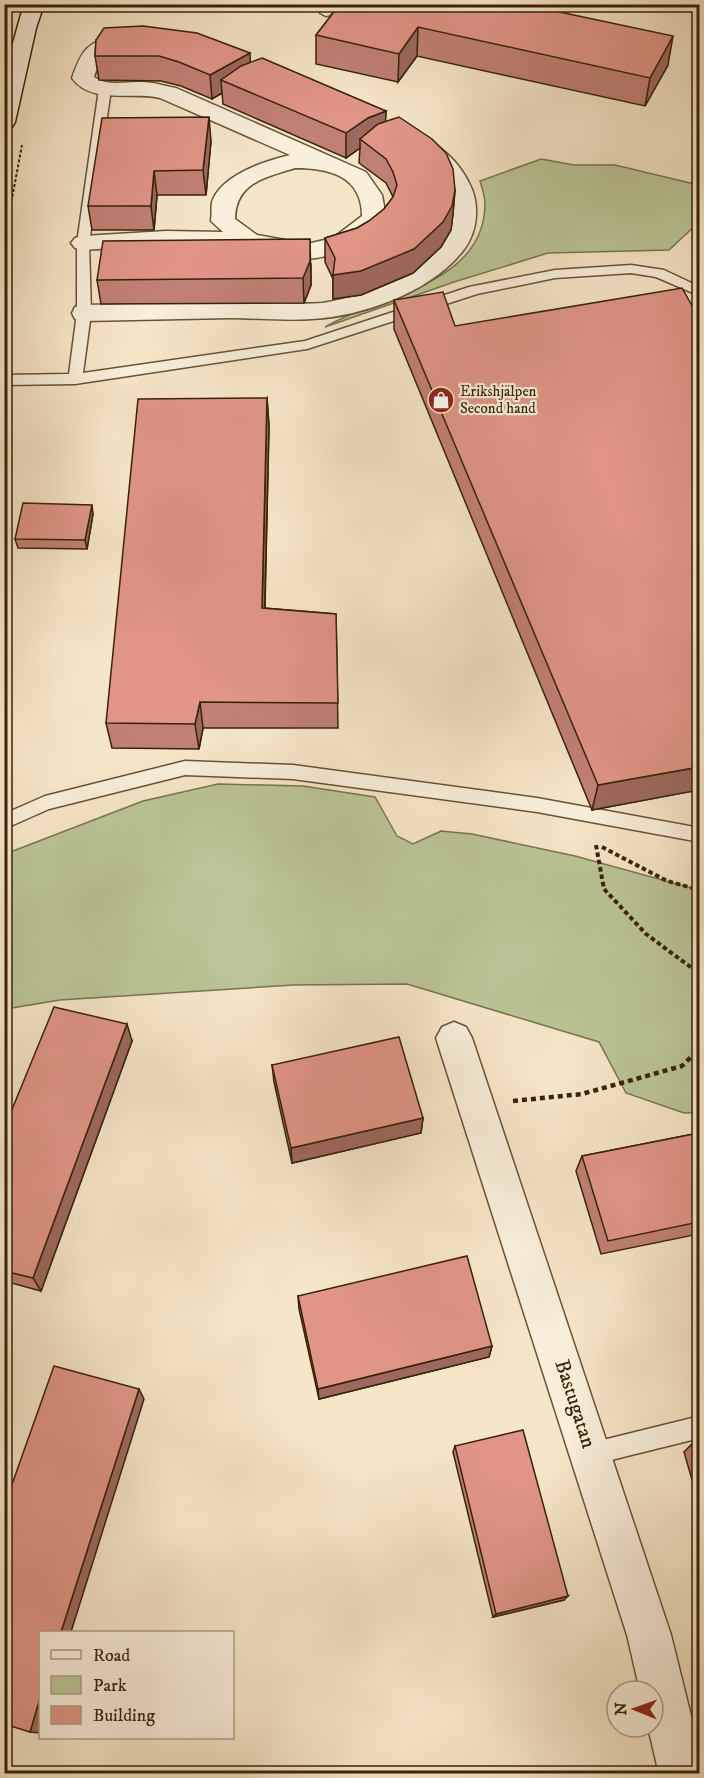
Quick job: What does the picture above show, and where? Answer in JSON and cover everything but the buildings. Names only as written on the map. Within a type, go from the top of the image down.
[{"type":"street","points":[[4,122],[26,28],[34,4]]},
{"type":"street","points":[[83,243],[160,237],[250,241],[286,250],[314,251],[341,245],[360,232],[374,218],[374,204],[370,189],[358,177],[168,93],[144,88],[105,89],[88,84],[83,78],[93,51],[101,46],[140,43],[162,45]]},
{"type":"street","points":[[84,313],[328,309],[389,293],[420,279],[446,258],[463,231],[466,208],[459,181],[437,156],[406,136]]},
{"type":"street","points":[[250,241],[223,221],[224,202],[237,184],[293,161],[324,161]]},
{"type":"street","name":"Bastugatan","points":[[454,1038],[591,1454],[687,1763]]},
{"type":"lane","points":[[75,379],[84,313],[83,243],[105,89]]},
{"type":"lane","points":[[4,380],[75,379],[307,345],[474,290],[555,274],[631,269],[699,282]]},
{"type":"lane","points":[[659,273],[699,292]]},
{"type":"lane","points":[[4,822],[45,803],[185,768],[293,772],[537,805],[699,835]]},
{"type":"lane","points":[[591,1454],[699,1427]]},
{"type":"path","points":[[699,890],[667,881],[596,844],[604,889],[646,934],[699,974]]},
{"type":"path","points":[[477,1105],[582,1094],[682,1065],[699,1048]]},
{"type":"green space","points":[[541,159],[574,165],[615,165],[699,185],[699,222],[669,250],[548,253],[454,282],[325,327],[426,284],[449,270],[468,253],[480,231],[485,203],[480,181]]},
{"type":"green space","points":[[218,784],[303,786],[375,797],[397,836],[413,844],[441,831],[472,834],[575,856],[699,890],[699,1112],[684,1113],[626,1093],[599,1042],[407,984],[293,985],[60,1000],[5,1009],[5,854],[143,801]]},
{"type":"place","name":"Erikshjälpen Second hand","points":[[441,400]]}]
